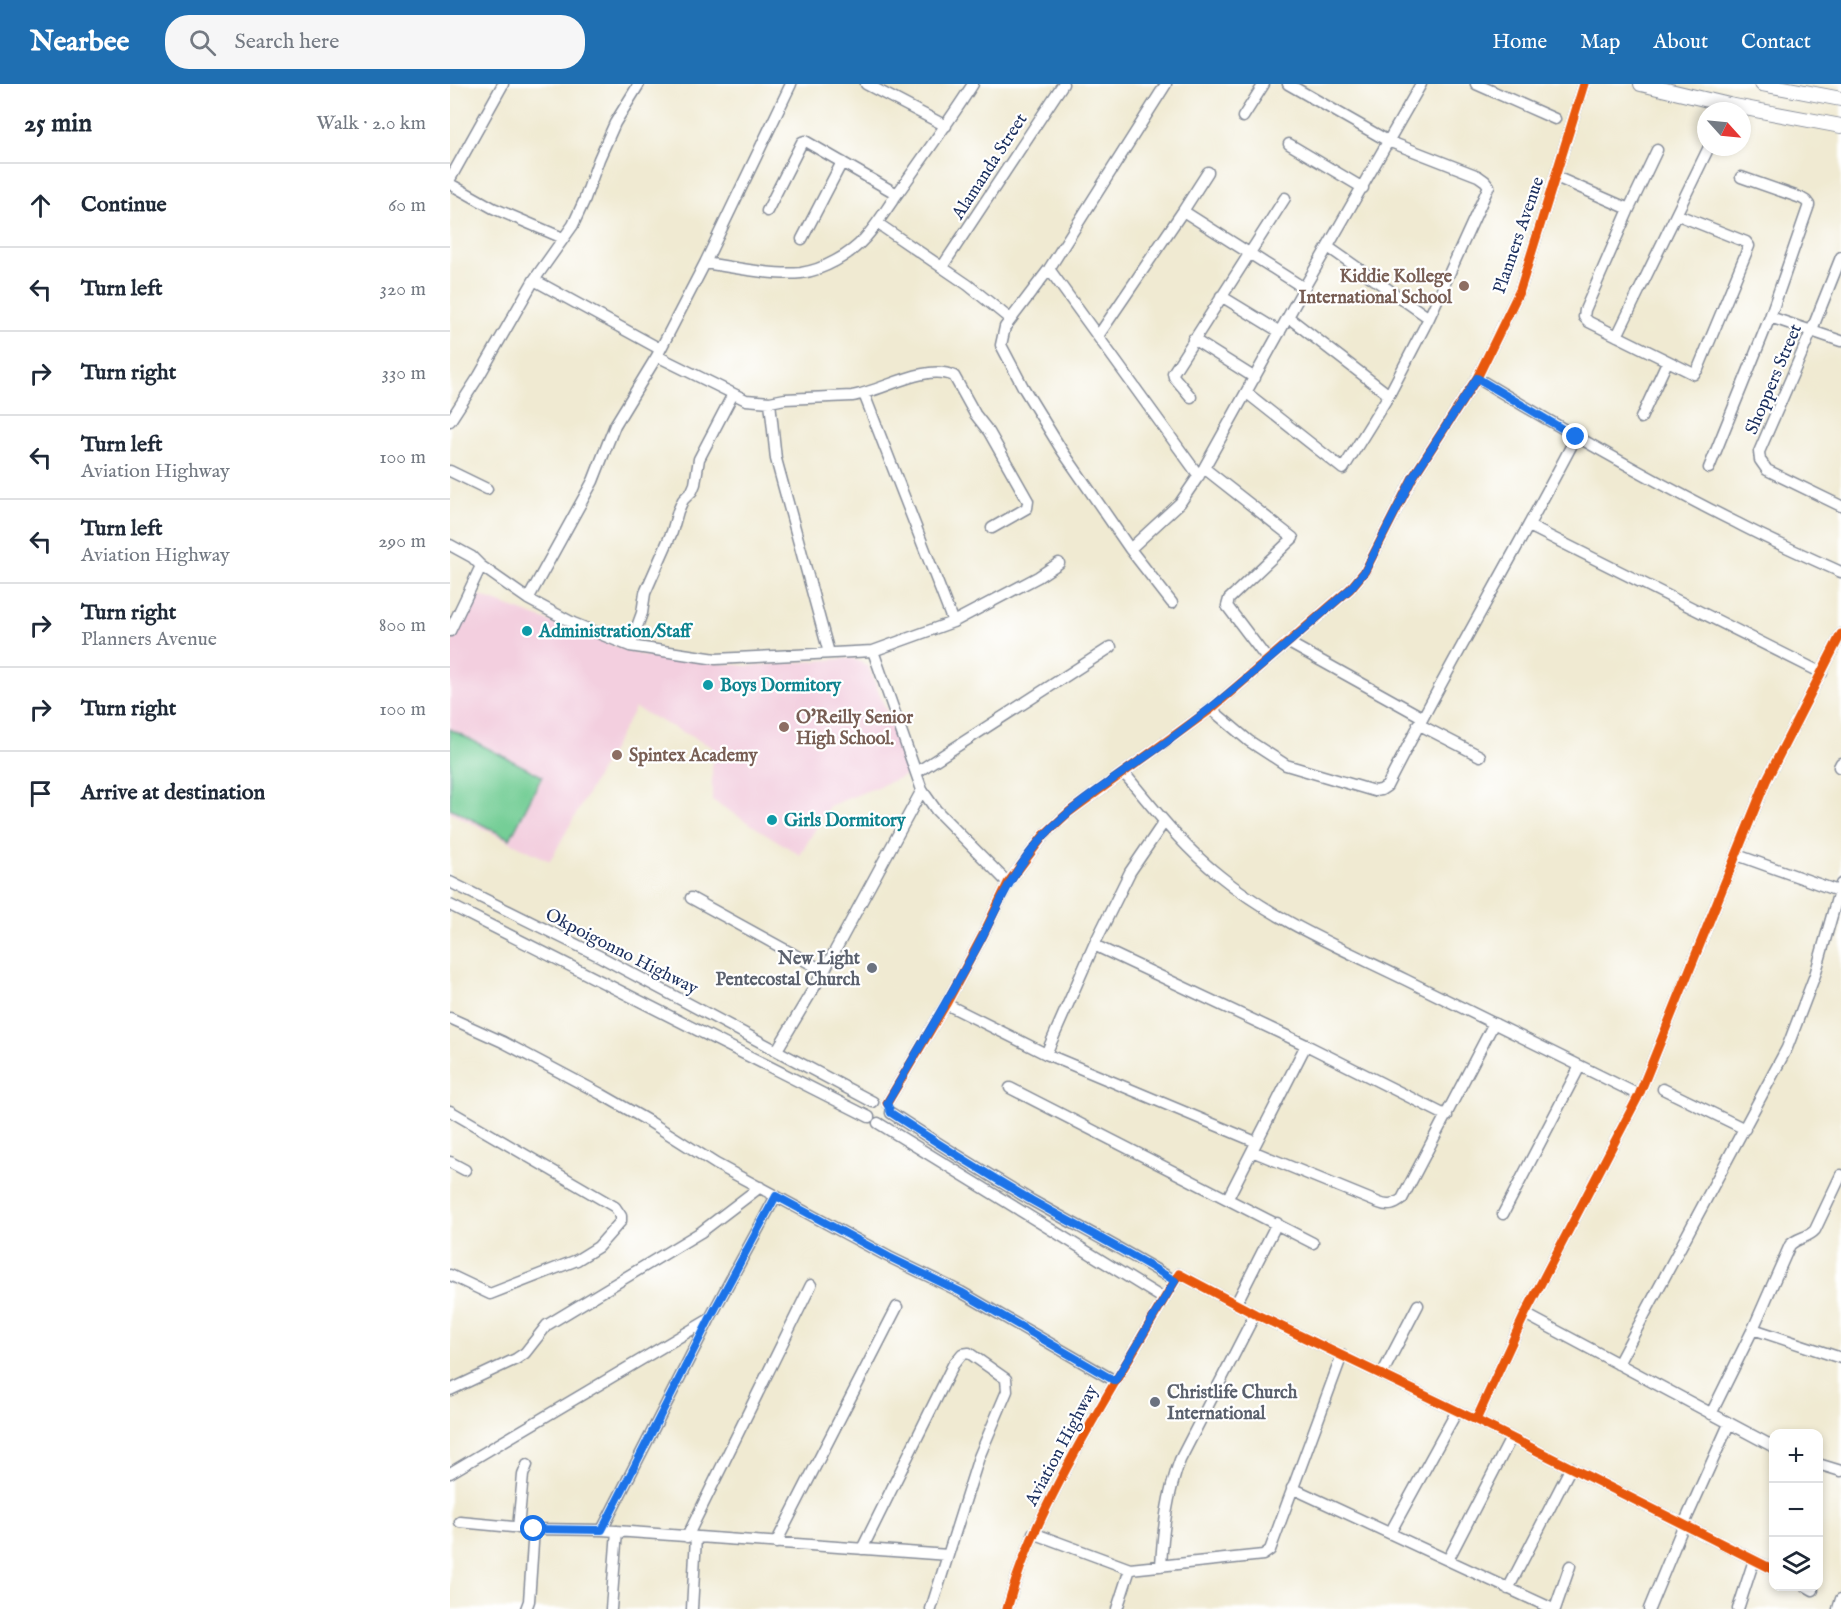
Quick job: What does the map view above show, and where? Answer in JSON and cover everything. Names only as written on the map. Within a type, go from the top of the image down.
[{"type":"main road","points":[[1641,84],[1706,102]]},
{"type":"main road","points":[[1762,84],[1841,99]]},
{"type":"main road","points":[[1751,112],[1841,126]]},
{"type":"street","points":[[450,179],[503,84]]},
{"type":"street","points":[[450,421],[479,376],[534,280],[573,225],[615,123],[639,84]]},
{"type":"street","points":[[528,599],[593,481],[615,425],[658,353],[705,263],[791,84]]},
{"type":"street","points":[[867,84],[946,126]]},
{"type":"street","points":[[705,263],[800,273],[816,269],[845,255],[864,239],[877,223],[973,84]]},
{"type":"street","name":"Alamanda Street","points":[[942,267],[1063,84]]},
{"type":"street","points":[[1166,84],[1049,269],[1010,319],[1002,332],[1001,345],[1060,449],[1130,549],[1172,603]]},
{"type":"street","points":[[1243,117],[1264,84]]},
{"type":"street","points":[[1247,393],[1343,469],[1389,395],[1429,318],[1489,186],[1478,177],[1388,141],[1288,84]]},
{"type":"street","points":[[1130,549],[1180,503],[1202,472],[1421,84]]},
{"type":"street","points":[[1476,84],[1555,118]]},
{"type":"street","name":"Planners Avenue","points":[[889,1108],[983,935],[1008,883],[1044,836],[1069,812],[1211,709],[1350,589],[1365,571],[1413,477],[1477,378],[1520,290],[1584,84]]},
{"type":"street","points":[[767,211],[802,142],[805,141],[897,194]]},
{"type":"street","points":[[1289,144],[1363,188]]},
{"type":"street","points":[[1657,150],[1629,209],[1584,317],[1589,322],[1694,374],[1749,246],[1678,215]]},
{"type":"street","points":[[1617,336],[1705,156]]},
{"type":"street","points":[[802,239],[842,162]]},
{"type":"street","points":[[1098,336],[1183,212],[1208,171]]},
{"type":"street","points":[[1556,177],[1629,209]]},
{"type":"street","points":[[1709,468],[1770,317],[1809,205],[1801,198],[1741,177]]},
{"type":"street","points":[[450,184],[493,208],[563,238]]},
{"type":"street","points":[[1191,397],[1173,375],[1193,339],[1285,198]]},
{"type":"street","points":[[1183,212],[1304,288]]},
{"type":"street","points":[[877,223],[968,285],[1010,319]]},
{"type":"street","points":[[1328,247],[1429,318]]},
{"type":"street","name":"Shoppers Street","points":[[1841,257],[1759,453],[1760,460],[1767,470],[1841,506]]},
{"type":"street","points":[[1049,269],[1202,472],[1293,538],[1230,599],[1227,606],[1267,659]]},
{"type":"street","points":[[534,280],[658,353],[746,400],[770,402],[864,394],[925,373],[937,371],[954,376],[1028,501],[1027,508],[992,528]]},
{"type":"street","points":[[1221,297],[1280,332]]},
{"type":"street","points":[[1288,317],[1389,395]]},
{"type":"street","points":[[1770,317],[1841,341]]},
{"type":"street","points":[[1193,339],[1255,378]]},
{"type":"street","points":[[1641,418],[1667,362]]},
{"type":"street","points":[[1477,378],[1576,437],[1738,524],[1841,572]]},
{"type":"street","points":[[630,646],[642,613],[645,593],[672,532],[683,500],[692,491],[699,459],[733,394]]},
{"type":"street","points":[[864,394],[953,622]]},
{"type":"street","points":[[770,402],[776,459],[829,653]]},
{"type":"street","points":[[1211,709],[1249,741],[1286,765],[1374,791],[1387,786],[1420,721],[1576,437]]},
{"type":"street","points":[[450,471],[487,489]]},
{"type":"street","points":[[1529,526],[1822,672]]},
{"type":"street","points":[[450,545],[472,557],[481,566],[528,599],[573,622],[630,646],[716,658],[873,651],[953,622],[1038,577],[1059,563]]},
{"type":"street","points":[[450,631],[481,566]]},
{"type":"street","points":[[1476,1420],[1526,1314],[1639,1095],[1766,781],[1841,634]]},
{"type":"street","points":[[1289,643],[1480,756]]},
{"type":"street","points":[[917,772],[1111,647]]},
{"type":"street","points":[[873,651],[922,790],[936,810],[1008,883]]},
{"type":"street","points":[[1829,659],[1841,665]]},
{"type":"street","points":[[1124,773],[1164,822],[1219,875],[1255,902],[1322,939],[1639,1095]]},
{"type":"street","points":[[777,1050],[824,971],[922,790]]},
{"type":"street","points":[[1046,1053],[1094,945],[1130,872],[1164,822]]},
{"type":"street","points":[[1618,1364],[1787,1048],[1815,975],[1840,887],[1737,855]]},
{"type":"street","name":"Okpoigonno Highway","points":[[450,882],[601,957],[873,1102]]},
{"type":"street","points":[[691,898],[824,971]]},
{"type":"street","name":"Okpoigonno Highway","points":[[450,905],[874,1120]]},
{"type":"street","points":[[1094,945],[1306,1045],[1447,1116]]},
{"type":"street","points":[[946,1004],[1046,1053],[1387,1206],[1394,1205],[1402,1199],[1494,1023]]},
{"type":"street","points":[[450,1018],[503,1042],[601,1094],[716,1164],[889,1257],[961,1292],[1115,1381]]},
{"type":"street","points":[[1228,1198],[1306,1045]]},
{"type":"street","points":[[1503,1214],[1580,1066]]},
{"type":"street","points":[[1010,1088],[1313,1243]]},
{"type":"street","points":[[1663,1089],[1745,1130]]},
{"type":"street","points":[[1164,1299],[874,1120],[867,1111],[873,1102],[880,1100],[977,1168],[1081,1228],[1177,1277],[1476,1420],[1769,1568]]},
{"type":"street","points":[[874,1120],[885,1122],[889,1108]]},
{"type":"street","points":[[450,1111],[615,1207],[621,1216],[621,1221],[598,1247],[577,1260],[490,1294],[450,1275]]},
{"type":"street","points":[[450,1162],[465,1170]]},
{"type":"street","points":[[1711,1414],[1753,1329],[1790,1245],[1795,1240],[1811,1235],[1815,1230],[1841,1175]]},
{"type":"street","points":[[450,1390],[516,1359],[525,1353],[547,1324],[701,1232],[760,1187]]},
{"type":"street","points":[[602,1530],[709,1320],[776,1196]]},
{"type":"street","points":[[1236,1304],[1277,1223]]},
{"type":"street","name":"Aviation Highway","points":[[1007,1609],[1033,1533],[1058,1483],[1177,1277]]},
{"type":"street","points":[[692,1609],[691,1537],[811,1286]]},
{"type":"street","points":[[1382,1374],[1418,1305]]},
{"type":"street","points":[[776,1543],[897,1307]]},
{"type":"street","points":[[1161,1566],[1163,1528],[1173,1479],[1180,1460],[1255,1314]]},
{"type":"street","points":[[1526,1314],[1769,1445]]},
{"type":"street","points":[[450,1473],[709,1320]]},
{"type":"street","points":[[1753,1329],[1841,1358]]},
{"type":"street","points":[[862,1549],[953,1365],[962,1354],[969,1353],[1006,1379],[1007,1391],[979,1457],[931,1609]]},
{"type":"street","points":[[1033,1533],[1130,1569],[1267,1553],[1274,1545],[1292,1488],[1342,1355]]},
{"type":"street","points":[[1390,1533],[1457,1411]]},
{"type":"street","points":[[1649,1609],[1729,1425]]},
{"type":"street","points":[[1448,1560],[1511,1438]]},
{"type":"street","points":[[518,1528],[523,1475],[527,1465]]},
{"type":"street","points":[[1823,1466],[1841,1471]]},
{"type":"street","points":[[1508,1589],[1571,1467]]},
{"type":"street","points":[[1292,1488],[1554,1609],[1570,1566]]},
{"type":"street","points":[[460,1522],[518,1528],[602,1530],[948,1555]]},
{"type":"street","points":[[526,1609],[529,1602],[534,1529]]},
{"type":"street","points":[[611,1609],[617,1531]]},
{"type":"street","points":[[1738,1609],[1754,1560]]},
{"type":"street","points":[[1117,1609],[1130,1569]]},
{"type":"street","points":[[1838,1609],[1841,1599]]},
{"type":"shaded area","name":"O'Reilly Senior High School.","points":[[475,594],[641,655],[748,666],[852,658],[868,666],[912,773],[829,806],[800,855],[712,800],[712,747],[635,708],[550,861],[450,813],[450,646]]},
{"type":"green space","points":[[450,729],[542,776],[510,839],[450,808]]},
{"type":"cycle path","points":[[887,1103],[946,1004],[1008,883],[1044,835],[1069,812],[1211,709],[1350,589],[1365,571],[1413,477],[1477,378],[1520,290],[1584,84]]},
{"type":"cycle path","points":[[1476,1420],[1525,1314],[1639,1095],[1766,781],[1841,634]]},
{"type":"cycle path","points":[[1007,1609],[1029,1545],[1059,1483],[1179,1274],[1255,1314],[1476,1420],[1769,1567]]},
{"type":"place","name":"Kiddie Kollege International School","points":[[1464,286]]},
{"type":"place","name":"Administration/Staff","points":[[527,631]]},
{"type":"place","name":"Boys Dormitory","points":[[708,685]]},
{"type":"place","name":"O'Reilly Senior High School.","points":[[784,727]]},
{"type":"place","name":"Spintex Academy","points":[[617,755]]},
{"type":"place","name":"Girls Dormitory","points":[[772,820]]},
{"type":"place","name":"New Light Pentecostal Church","points":[[872,968]]},
{"type":"place","name":"Christlife Church International","points":[[1155,1402]]},
{"type":"route","points":[[534,1529],[602,1530],[709,1320],[776,1196],[889,1257],[961,1292],[1115,1381],[1175,1281],[1128,1252],[1081,1228],[977,1168],[891,1113],[887,1103],[946,1004],[1008,883],[1024,859],[1069,812],[1211,709],[1350,589],[1365,571],[1378,549],[1413,477],[1477,378],[1576,437]]}]
